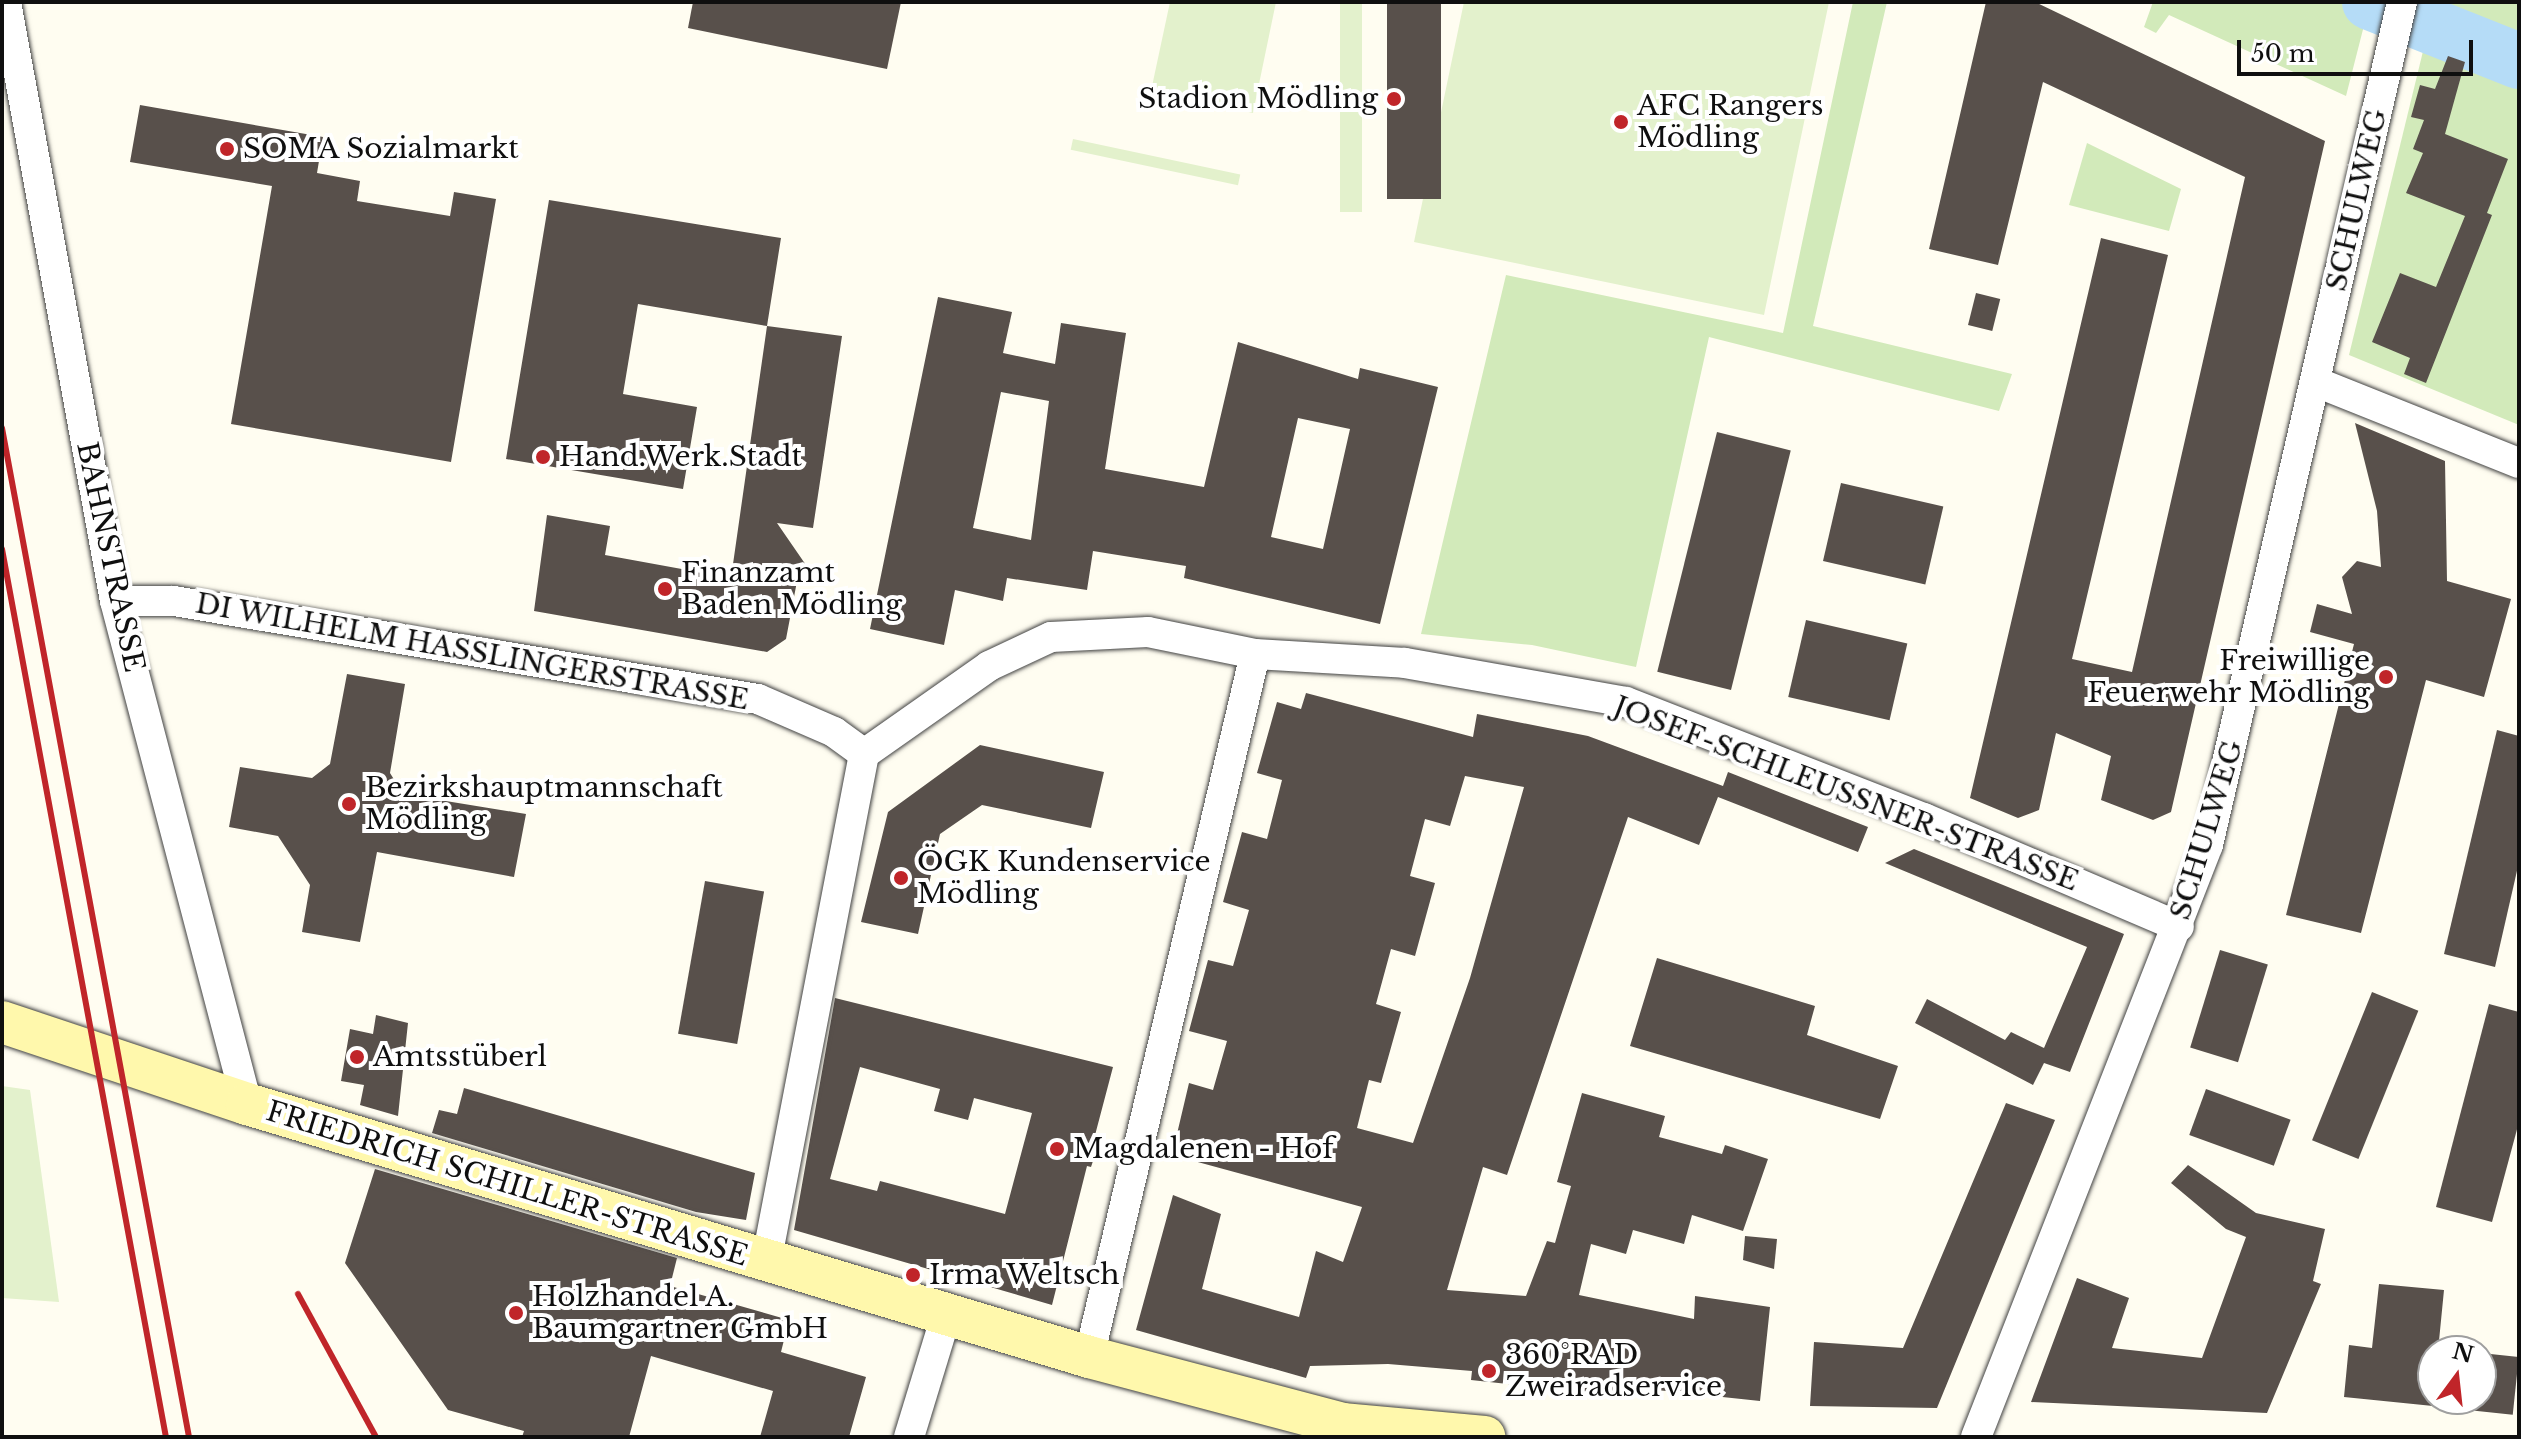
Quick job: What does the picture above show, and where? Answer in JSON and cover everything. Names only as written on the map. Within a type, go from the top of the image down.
[{"type":"street","name":"BAHNSTRASSE","points":[[6,2],[115,601],[247,1104]]},
{"type":"street","name":"SCHULWEG","points":[[1976,1437],[2179,927],[2227,775],[2402,2]]},
{"type":"street","points":[[2316,382],[2519,463]]},
{"type":"street","name":"DI WILHELM HASSLINGERSTRASSE","points":[[115,601],[174,601],[730,693],[758,699],[834,732],[864,754]]},
{"type":"street","name":"JOSEF-SCHLEUSSNER-STRASSE","points":[[864,754],[989,666],[1051,637],[1148,632],[1255,654],[1405,663],[1626,702],[1924,818],[2179,927]]},
{"type":"street","points":[[1089,1357],[1255,654]]},
{"type":"street","points":[[766,1263],[864,754]]},
{"type":"street","name":"FRIEDRICH SCHILLER-STRASSE","points":[[2,1022],[247,1104],[766,1263],[1089,1357],[1342,1424],[1484,1437]]},
{"type":"street","points":[[909,1437],[946,1316]]},
{"type":"green space","points":[[1170,2],[1276,2],[1253,113],[1151,91]]},
{"type":"green space","points":[[1340,2],[1362,2],[1362,212],[1340,212]]},
{"type":"green space","name":"AFC Rangers Mödling","points":[[1464,2],[1829,2],[1764,315],[1414,242]]},
{"type":"green space","points":[[1853,2],[1887,2],[1813,326],[2012,374],[1999,411],[1709,337],[1636,667],[1532,645],[1421,634],[1506,275],[1783,333]]},
{"type":"green space","points":[[2153,2],[2370,2],[2346,96],[2169,15],[2156,33],[2144,27]]},
{"type":"green space","points":[[2435,2],[2519,2],[2519,425],[2349,355]]},
{"type":"green space","points":[[1073,139],[1240,175],[1238,185],[1071,150]]},
{"type":"green space","points":[[2087,143],[2181,189],[2169,231],[2069,205]]},
{"type":"green space","points":[[2,1086],[30,1090],[59,1302],[2,1298]]},
{"type":"building","points":[[693,2],[901,2],[887,69],[688,28]]},
{"type":"building","name":"Stadion Mödling","points":[[1387,2],[1441,2],[1441,199],[1387,199]]},
{"type":"building","points":[[1986,2],[2035,2],[2325,141],[2171,812],[2153,820],[2101,800],[2111,756],[2056,733],[2039,810],[2018,818],[1970,798],[2101,238],[2168,255],[2072,659],[2132,672],[2245,177],[2043,82],[1998,265],[1929,249]]},
{"type":"building","points":[[2448,56],[2465,62],[2445,134],[2508,159],[2487,213],[2492,215],[2426,383],[2404,374],[2410,358],[2372,342],[2400,273],[2436,287],[2465,216],[2406,193],[2423,153],[2413,149],[2424,120],[2411,117],[2420,85],[2435,89]]},
{"type":"building","points":[[140,105],[323,137],[317,173],[360,181],[357,201],[450,216],[454,192],[496,199],[451,462],[231,424],[272,186],[130,162]]},
{"type":"building","points":[[549,200],[781,238],[767,326],[638,304],[623,394],[697,407],[683,489],[506,459]]},
{"type":"building","points":[[1976,293],[2000,299],[1992,331],[1968,325]]},
{"type":"building","points":[[938,297],[1012,312],[1003,353],[1055,364],[1061,323],[1126,333],[1105,469],[1204,487],[1238,342],[1358,379],[1360,368],[1438,387],[1380,624],[1184,578],[1186,566],[1093,551],[1087,590],[1007,578],[1003,601],[955,590],[944,645],[870,629]],"holes":[[[1001,392],[1049,401],[1031,540],[973,528]],[[1298,418],[1350,429],[1323,549],[1271,537]]]},
{"type":"building","points":[[767,326],[842,336],[813,528],[777,523],[808,568],[798,576],[786,639],[767,652],[534,611],[547,515],[610,526],[605,555],[731,578]]},
{"type":"building","name":"Freiwillige Feuerwehr Mödling","points":[[2355,423],[2445,461],[2447,581],[2511,599],[2484,697],[2426,680],[2361,933],[2286,915],[2354,644],[2310,632],[2317,604],[2352,614],[2342,577],[2357,561],[2381,567],[2377,511]]},
{"type":"building","points":[[1717,432],[1791,450],[1731,690],[1657,672]]},
{"type":"building","points":[[1841,483],[1943,507],[1925,585],[1823,561]]},
{"type":"building","points":[[1806,620],[1907,643],[1890,720],[1788,697]]},
{"type":"building","name":"Bezirkshauptmannschaft Mödling","points":[[347,674],[405,684],[390,773],[403,794],[526,814],[514,877],[377,852],[360,942],[302,932],[310,885],[278,836],[229,827],[240,767],[312,778],[330,764]]},
{"type":"building","points":[[1306,693],[1473,737],[1477,714],[1588,736],[1723,786],[1728,772],[1868,827],[1858,852],[1718,797],[1699,845],[1628,817],[1507,1175],[1483,1167],[1447,1290],[1526,1296],[1547,1241],[1555,1243],[1571,1186],[1557,1182],[1582,1093],[1665,1116],[1659,1137],[1722,1154],[1725,1145],[1768,1159],[1743,1231],[1692,1215],[1684,1244],[1633,1230],[1626,1254],[1591,1244],[1579,1295],[1694,1319],[1695,1296],[1770,1307],[1760,1401],[1638,1388],[1636,1395],[1581,1392],[1471,1380],[1472,1371],[1388,1364],[1310,1366],[1306,1378],[1136,1330],[1173,1195],[1221,1214],[1202,1289],[1299,1317],[1316,1251],[1343,1262],[1362,1207],[1172,1155],[1189,1083],[1213,1090],[1227,1041],[1189,1031],[1208,960],[1233,966],[1249,910],[1223,902],[1242,832],[1267,839],[1282,780],[1257,773],[1277,702],[1301,709]],"holes":[[[1465,776],[1524,787],[1470,978],[1413,1143],[1357,1128],[1369,1080],[1381,1083],[1401,1012],[1376,1004],[1391,949],[1415,956],[1435,883],[1410,876],[1425,819],[1450,826]]]},
{"type":"building","points":[[2497,730],[2519,736],[2519,862],[2495,967],[2444,954]]},
{"type":"building","name":"ÖGK Kundenservice Mödling","points":[[980,745],[1104,772],[1091,828],[982,805],[940,834],[918,934],[861,922],[888,812]]},
{"type":"building","points":[[1914,849],[2124,934],[2070,1072],[2044,1063],[2033,1085],[1915,1023],[1927,999],[2005,1040],[2011,1032],[2044,1048],[2087,947],[1885,863]]},
{"type":"building","points":[[705,881],[764,891],[737,1044],[678,1034]]},
{"type":"building","points":[[2220,950],[2268,965],[2238,1062],[2190,1048]]},
{"type":"building","points":[[1657,958],[1815,1006],[1807,1035],[1898,1066],[1880,1119],[1630,1046]]},
{"type":"building","points":[[2372,992],[2418,1011],[2358,1159],[2312,1140]]},
{"type":"building","name":"Magdalenen - Hof","points":[[835,998],[1113,1067],[1094,1139],[1100,1140],[1091,1167],[1087,1166],[1052,1305],[794,1230]],"holes":[[[860,1067],[940,1089],[934,1111],[968,1120],[974,1098],[1032,1113],[1005,1214],[880,1181],[877,1191],[830,1179]]]},
{"type":"building","points":[[2489,1004],[2519,1012],[2519,1122],[2492,1222],[2436,1207]]},
{"type":"building","points":[[376,1015],[408,1023],[398,1116],[360,1105],[364,1085],[341,1081],[350,1029],[373,1034]]},
{"type":"building","points":[[464,1088],[755,1173],[746,1220],[696,1212],[432,1133],[439,1110],[457,1114]]},
{"type":"building","points":[[2206,1089],[2291,1120],[2274,1166],[2189,1135]]},
{"type":"building","points":[[2006,1103],[2055,1120],[1937,1408],[1810,1406],[1814,1342],[1903,1348]]},
{"type":"building","points":[[2188,1165],[2256,1213],[2325,1229],[2313,1281],[2321,1284],[2267,1413],[2031,1402],[2077,1278],[2129,1298],[2112,1348],[2202,1358],[2246,1237],[2226,1229],[2171,1183]]},
{"type":"building","points":[[375,1169],[677,1258],[670,1286],[789,1320],[781,1352],[866,1377],[849,1437],[760,1437],[773,1391],[651,1356],[629,1437],[522,1437],[524,1431],[448,1410],[345,1263]]},
{"type":"building","points":[[1745,1236],[1777,1239],[1774,1269],[1743,1260]]},
{"type":"building","points":[[2379,1284],[2444,1290],[2440,1335],[2417,1335],[2417,1404],[2344,1397],[2349,1345],[2372,1348]]},
{"type":"building","points":[[2497,1355],[2519,1357],[2513,1415],[2497,1413]]},
{"type":"waterway","points":[[2370,2],[2519,61]]},
{"type":"railway","points":[[2,428],[189,1437]]},
{"type":"railway","points":[[2,549],[166,1437]]},
{"type":"railway","points":[[298,1294],[376,1437]]},
{"type":"place","name":"Stadion Mödling","points":[[1394,99]]},
{"type":"place","name":"AFC Rangers Mödling","points":[[1621,122]]},
{"type":"place","name":"SOMA Sozialmarkt","points":[[227,149]]},
{"type":"place","name":"Hand.Werk.Stadt","points":[[543,457]]},
{"type":"place","name":"Finanzamt Baden Mödling","points":[[665,589]]},
{"type":"place","name":"Freiwillige Feuerwehr Mödling","points":[[2386,677]]},
{"type":"place","name":"Bezirkshauptmannschaft Mödling","points":[[349,804]]},
{"type":"place","name":"ÖGK Kundenservice Mödling","points":[[901,878]]},
{"type":"place","name":"Amtsstüberl","points":[[357,1057]]},
{"type":"place","name":"Magdalenen - Hof","points":[[1057,1149]]},
{"type":"place","name":"Irma Weltsch","points":[[913,1275]]},
{"type":"place","name":"Holzhandel A. Baumgartner GmbH","points":[[516,1313]]},
{"type":"place","name":"360°RAD Zweiradservice","points":[[1489,1371]]}]
